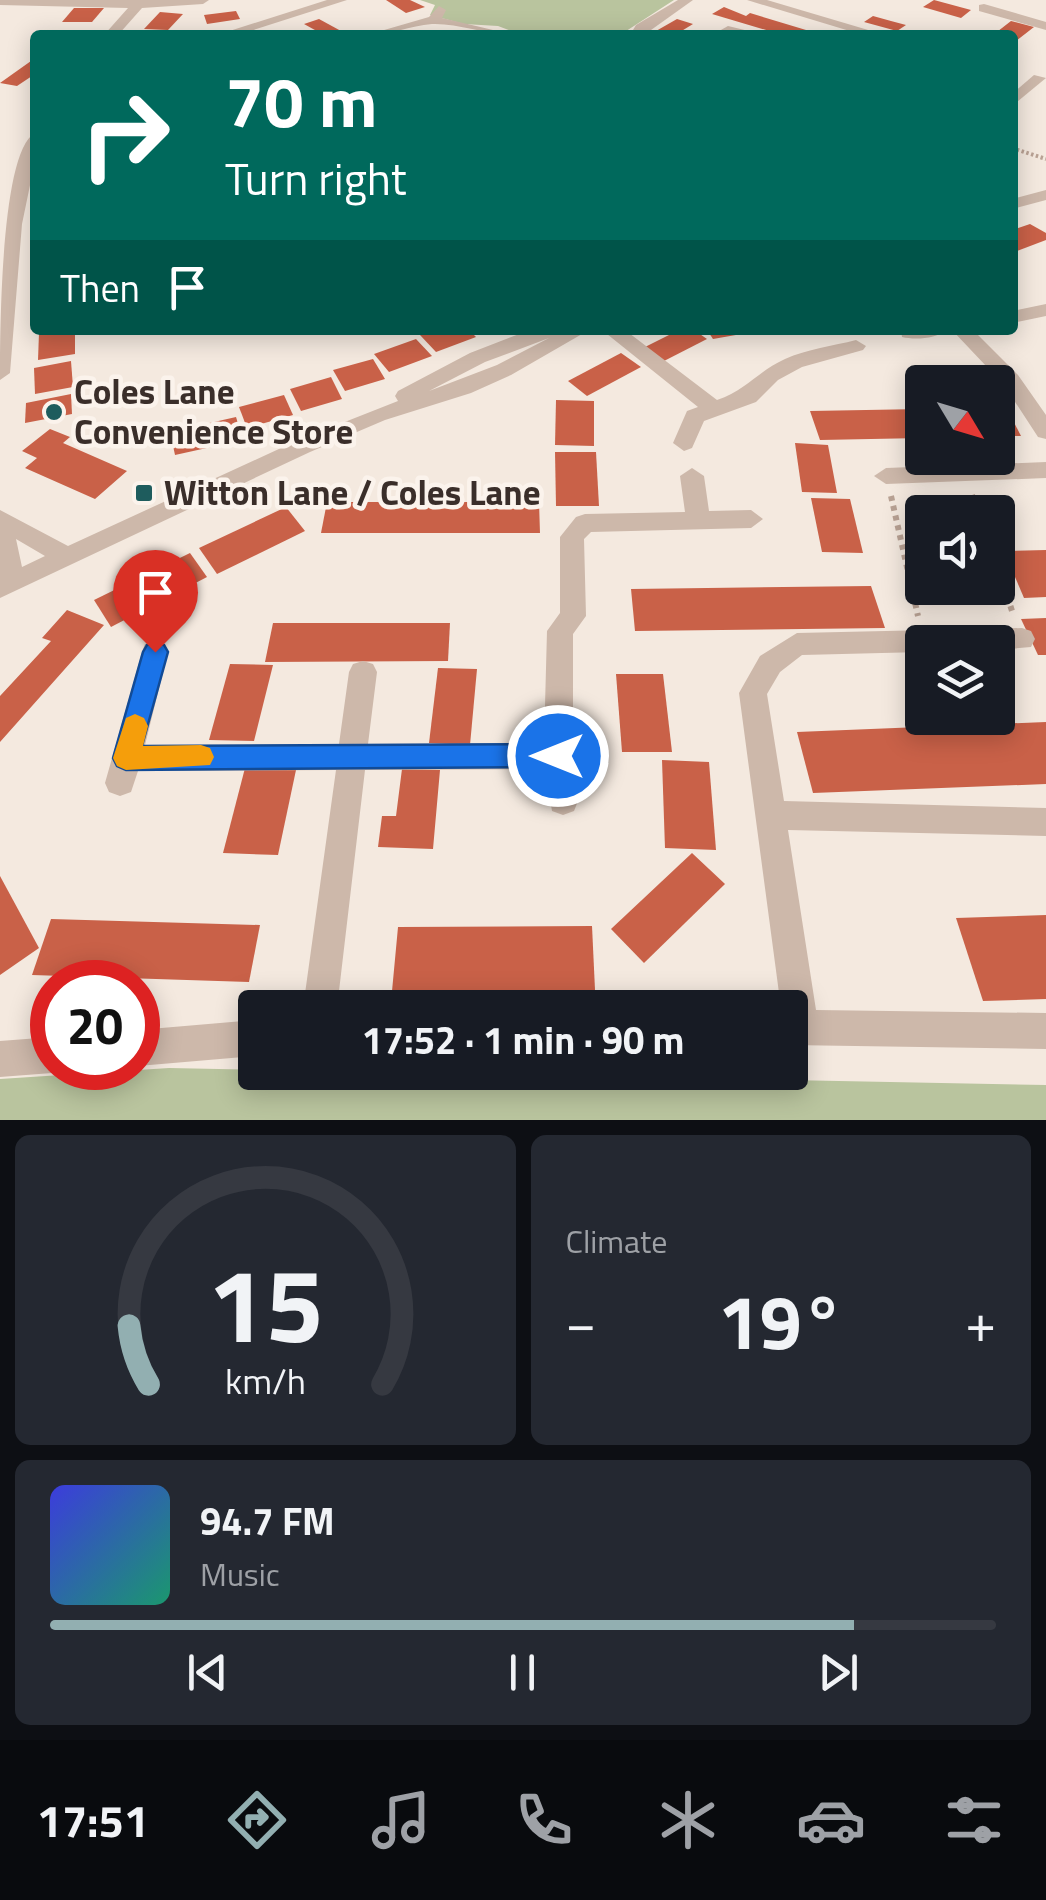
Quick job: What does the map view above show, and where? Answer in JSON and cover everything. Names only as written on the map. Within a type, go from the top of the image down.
[{"type":"street","points":[[0,1],[203,0]]},
{"type":"street","points":[[241,30],[341,0]]},
{"type":"street","points":[[640,30],[686,0]]},
{"type":"street","points":[[754,0],[860,30]]},
{"type":"street","points":[[115,30],[140,2]]},
{"type":"street","points":[[984,8],[1046,26]]},
{"type":"street","points":[[1026,19],[1039,8]]},
{"type":"street","points":[[390,30],[436,15],[489,30]]},
{"type":"street","points":[[1018,96],[1037,77]]},
{"type":"street","points":[[0,374],[9,202],[30,150]]},
{"type":"street","points":[[1018,315],[1046,310]]},
{"type":"street","points":[[377,415],[442,374],[535,335]]},
{"type":"street","points":[[0,521],[6,585],[377,415],[463,388],[543,352],[570,335]]},
{"type":"street","points":[[618,335],[714,410]]},
{"type":"street","points":[[967,335],[1010,380],[1046,432]]},
{"type":"street","points":[[684,443],[695,416],[748,397],[772,375],[795,362],[856,346]]},
{"type":"street","points":[[886,476],[1046,470]]},
{"type":"street","points":[[692,476],[698,520]]},
{"type":"street","points":[[562,801],[558,756],[560,632],[572,616],[572,537],[585,522],[751,519]]},
{"type":"street","points":[[0,521],[64,556]]},
{"type":"street","points":[[1015,640],[1022,640]]},
{"type":"street","points":[[791,990],[754,693],[770,664],[798,644],[905,641]]},
{"type":"street","points":[[155,652],[123,770],[352,754],[558,756]]},
{"type":"street","points":[[322,990],[363,672]]},
{"type":"street","points":[[770,814],[1046,822]]},
{"type":"street","points":[[808,1027],[1046,1031]]},
{"type":"street","points":[[160,1046],[238,1039]]},
{"type":"street","points":[[0,1059],[30,1057]]},
{"type":"path","points":[[1018,150],[1046,159]]},
{"type":"path","points":[[886,476],[920,625]]},
{"type":"path","points":[[1010,605],[1022,640]]},
{"type":"green space","points":[[420,0],[674,0],[628,30],[509,30],[430,15],[435,5]]},
{"type":"green space","points":[[160,1069],[238,1069],[238,1090],[808,1090],[808,1080],[1046,1085],[1046,1120],[0,1120],[0,1079],[30,1077],[30,1090],[160,1090]]},
{"type":"building","points":[[386,0],[410,0],[425,7],[406,13]]},
{"type":"building","points":[[934,0],[971,10],[961,18],[923,7]]},
{"type":"building","points":[[724,7],[806,30],[766,30],[712,14]]},
{"type":"building","points":[[74,8],[104,8],[92,22],[62,22]]},
{"type":"building","points":[[236,11],[240,19],[207,24],[204,15]]},
{"type":"building","points":[[160,12],[183,14],[168,30],[144,29]]},
{"type":"building","points":[[873,16],[906,25],[893,30],[864,22]]},
{"type":"building","points":[[319,19],[339,30],[315,30],[304,24]]},
{"type":"building","points":[[677,19],[693,24],[683,30],[658,30]]},
{"type":"building","points":[[1011,21],[1034,27],[1018,39],[1018,30],[999,30]]},
{"type":"building","points":[[30,62],[30,77],[17,86],[0,83]]},
{"type":"building","points":[[1030,224],[1046,233],[1046,240],[1018,251],[1018,228]]},
{"type":"building","points":[[39,335],[75,335],[75,354],[38,360]]},
{"type":"building","points":[[420,335],[476,337],[436,352]]},
{"type":"building","points":[[669,335],[701,335],[707,339],[664,361],[645,347]]},
{"type":"building","points":[[416,339],[432,356],[389,372],[374,354]]},
{"type":"building","points":[[621,353],[641,367],[587,396],[568,381]]},
{"type":"building","points":[[373,359],[385,379],[345,391],[333,370]]},
{"type":"building","points":[[71,361],[73,387],[35,394],[34,368]]},
{"type":"building","points":[[331,377],[342,399],[301,411],[290,389]]},
{"type":"building","points":[[71,394],[72,414],[25,423],[26,403]]},
{"type":"building","points":[[284,395],[293,415],[247,428],[239,407]]},
{"type":"building","points":[[556,400],[594,401],[594,446],[555,445]]},
{"type":"building","points":[[905,409],[905,438],[820,440],[810,411]]},
{"type":"building","points":[[236,417],[243,440],[175,455],[170,432]]},
{"type":"building","points":[[50,429],[70,437],[63,443],[127,471],[95,499],[25,468],[37,458],[22,451]]},
{"type":"building","points":[[795,443],[828,445],[837,493],[802,492]]},
{"type":"building","points":[[555,452],[596,452],[599,506],[556,506]]},
{"type":"building","points":[[811,498],[850,499],[863,553],[822,552]]},
{"type":"building","points":[[327,502],[539,502],[540,533],[321,533]]},
{"type":"building","points":[[286,507],[305,531],[217,574],[199,548]]},
{"type":"building","points":[[1046,550],[1046,597],[1024,598],[1015,577],[1015,551]]},
{"type":"building","points":[[190,553],[207,577],[111,627],[94,600]]},
{"type":"building","points":[[871,586],[885,628],[635,631],[631,589]]},
{"type":"building","points":[[67,610],[104,625],[0,742],[0,696],[51,641],[42,638]]},
{"type":"building","points":[[1046,618],[1046,655],[1038,655],[1021,619]]},
{"type":"building","points":[[273,623],[450,623],[448,661],[265,662]]},
{"type":"building","points":[[230,664],[273,665],[254,741],[209,740]]},
{"type":"building","points":[[438,668],[477,669],[470,745],[429,743]]},
{"type":"building","points":[[616,674],[663,674],[672,752],[622,752]]},
{"type":"building","points":[[1046,722],[1046,784],[813,793],[797,732],[905,728],[905,735],[1015,735],[1015,723]]},
{"type":"building","points":[[662,760],[709,762],[716,850],[665,848]]},
{"type":"building","points":[[245,768],[296,770],[278,855],[223,853]]},
{"type":"building","points":[[402,769],[440,770],[433,849],[378,847],[382,816],[396,816]]},
{"type":"building","points":[[692,853],[725,884],[644,963],[611,929]]},
{"type":"building","points":[[0,876],[39,948],[0,975]]},
{"type":"building","points":[[1046,915],[1046,999],[983,1001],[956,918]]},
{"type":"building","points":[[51,919],[260,925],[249,982],[160,979],[160,960],[37,960]]},
{"type":"building","points":[[592,926],[595,990],[392,990],[398,927]]},
{"type":"slow traffic","points":[[135,726],[126,758],[201,757]]},
{"type":"place","name":"Coles Lane Convenience Store","points":[[54,412]]},
{"type":"place","name":"Witton Lane / Coles Lane","points":[[144,493]]},
{"type":"route","points":[[155,652],[126,758],[558,756]]}]
